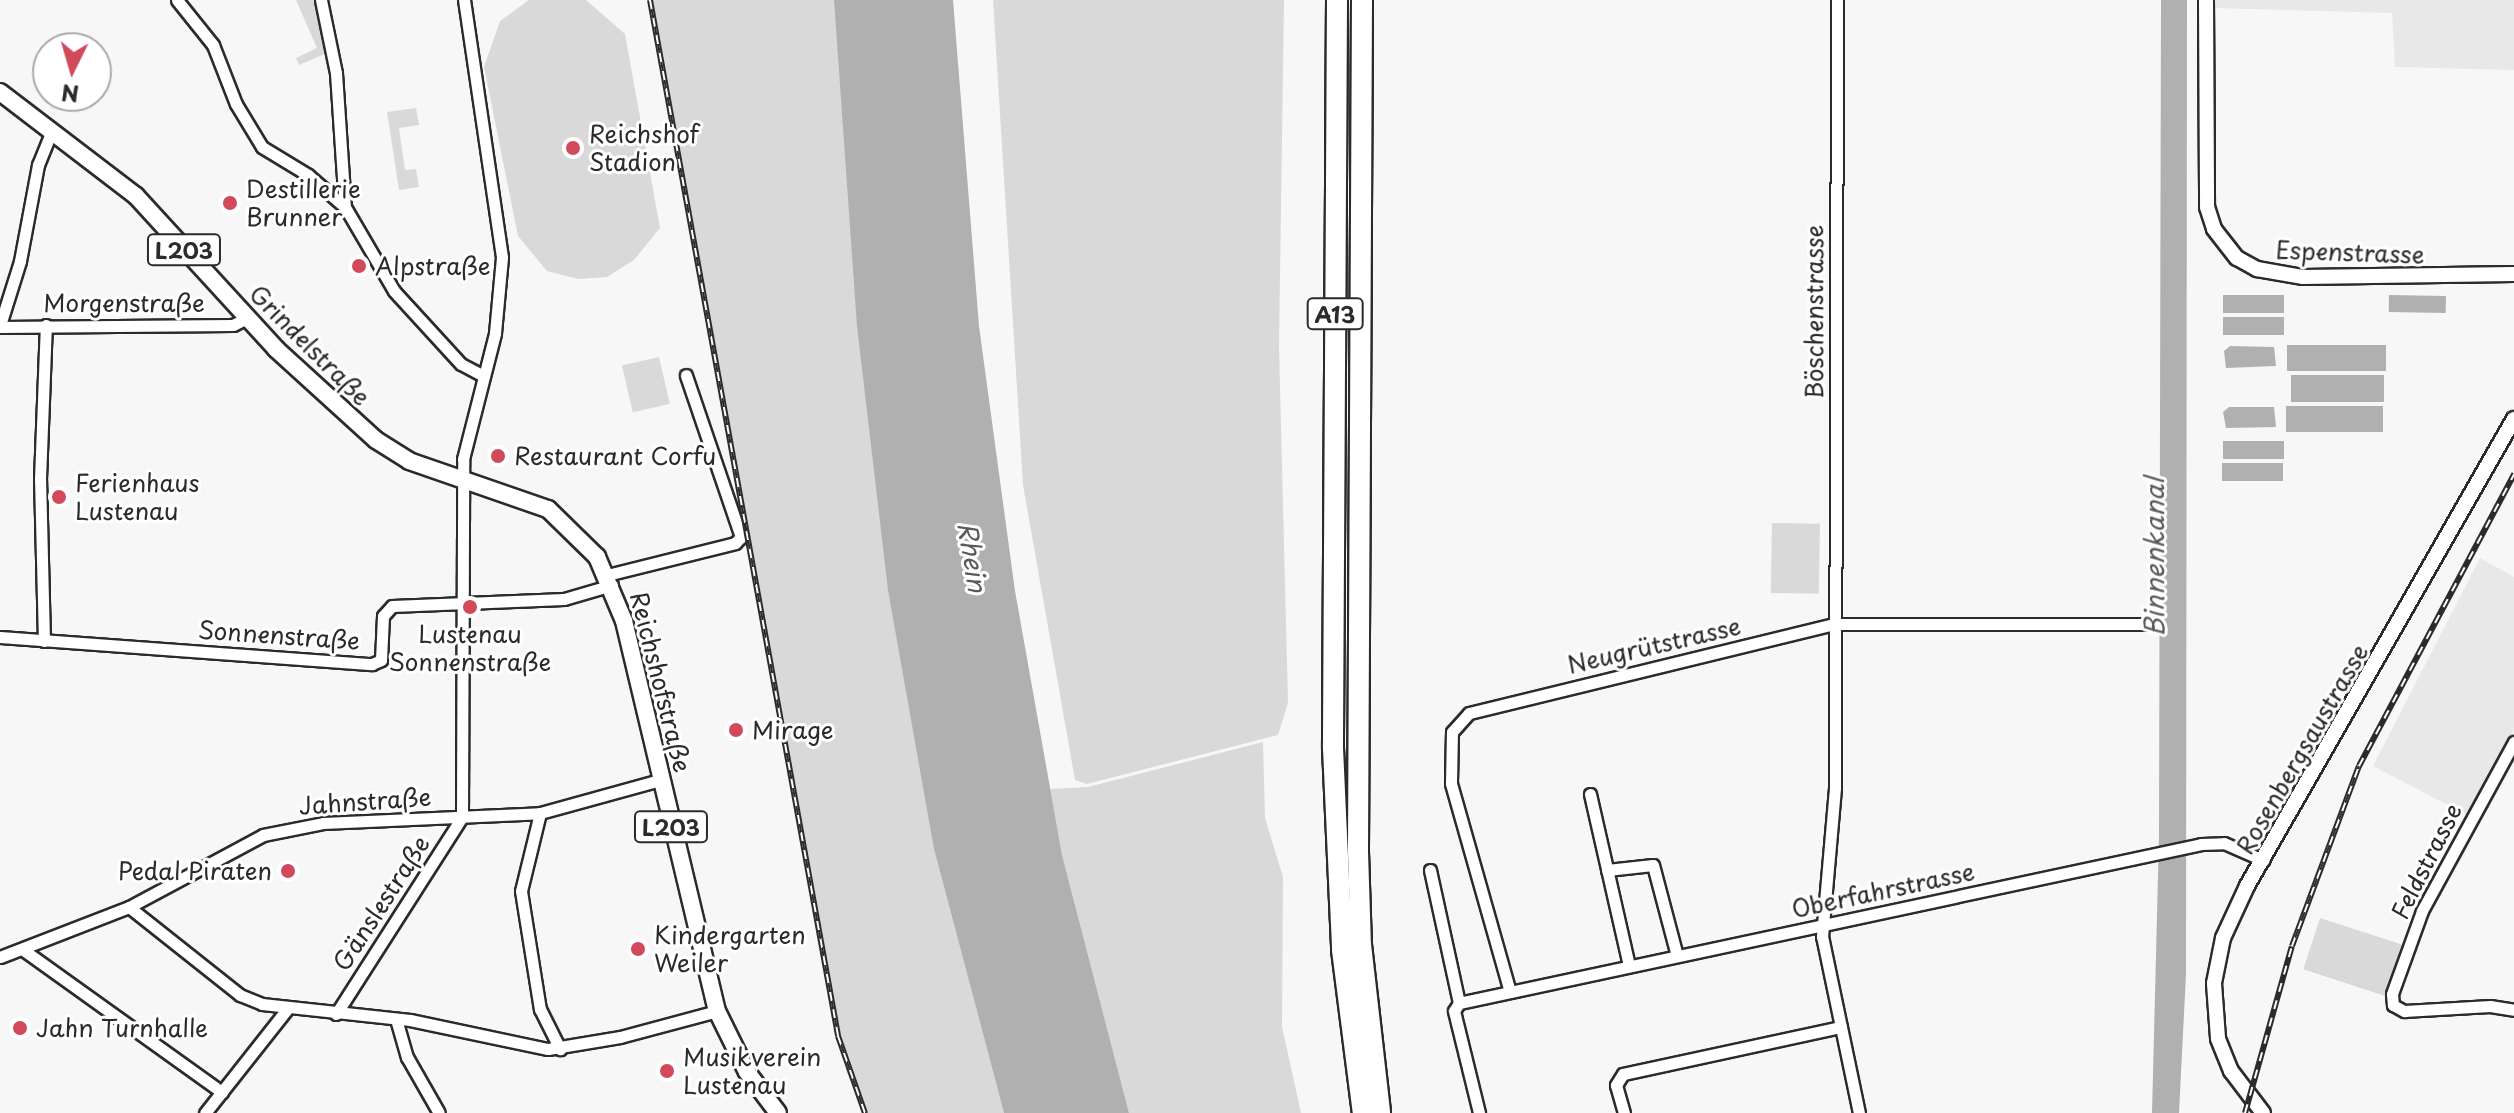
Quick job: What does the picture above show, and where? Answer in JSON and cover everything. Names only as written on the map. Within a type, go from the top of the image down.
[{"type":"highway","name":"A13","points":[[1337,0],[1333,748],[1342,950],[1363,1113]]},
{"type":"highway","name":"A13","points":[[1362,0],[1358,852],[1361,945],[1380,1113]]},
{"type":"main road","name":"Grindelstraße","points":[[0,92],[136,196],[247,318],[376,440],[409,461],[462,478]]},
{"type":"main road","name":"Reichshofstraße","points":[[462,478],[548,509],[580,536],[610,580],[717,1011],[747,1072],[778,1113]]},
{"type":"street","points":[[177,0],[213,45],[239,110],[262,147],[308,175],[345,207],[394,291],[461,364],[484,376]]},
{"type":"street","points":[[321,0],[336,73],[345,207]]},
{"type":"street","points":[[462,817],[462,478],[495,333],[502,257],[464,0]]},
{"type":"street","name":"Böschenstrasse","points":[[1837,0],[1835,788],[1825,925],[1841,1027],[1859,1113]]},
{"type":"street","name":"Espenstrasse","points":[[2206,0],[2207,207],[2214,229],[2237,258],[2257,269],[2288,276],[2514,274]]},
{"type":"street","name":"Morgenstraße","points":[[51,132],[38,165],[19,264],[0,326],[233,325],[247,318]]},
{"type":"street","points":[[2491,276],[2514,262]]},
{"type":"street","points":[[44,641],[40,479],[46,325]]},
{"type":"street","name":"Reichshofstraße","points":[[610,580],[735,543],[741,537],[686,375]]},
{"type":"street","name":"Rosenbergsaustrasse","points":[[2263,1113],[2231,1071],[2218,1038],[2214,983],[2223,938],[2263,860],[2514,419]]},
{"type":"street","points":[[462,604],[564,599],[610,580]]},
{"type":"street","name":"Sonnenstraße","points":[[0,637],[372,664],[381,660],[384,651],[385,609],[462,604]]},
{"type":"street","name":"Neugrütstrasse","points":[[1510,992],[1453,795],[1452,732],[1457,720],[1507,703],[1835,624],[2145,624]]},
{"type":"street","name":"Feldstrasse","points":[[2514,742],[2422,911],[2394,985],[2393,1005],[2404,1011],[2490,1006],[2514,1010]]},
{"type":"street","name":"Jahnstraße","points":[[0,957],[129,907],[263,835],[323,823],[540,813],[660,780]]},
{"type":"street","points":[[1590,794],[1629,966]]},
{"type":"street","points":[[540,813],[521,891],[540,1009],[560,1049]]},
{"type":"street","name":"Gänslestraße","points":[[336,1014],[462,817]]},
{"type":"street","name":"Oberfahrstrasse","points":[[1459,1003],[2201,844],[2224,843],[2263,860]]},
{"type":"street","points":[[1607,870],[1653,865],[1677,956]]},
{"type":"street","points":[[1430,870],[1459,1003],[1454,1011],[1479,1113]]},
{"type":"street","points":[[129,907],[240,995],[288,1008],[396,1019],[560,1049],[717,1011]]},
{"type":"street","points":[[22,949],[222,1092]]},
{"type":"street","points":[[205,1113],[288,1008]]},
{"type":"street","points":[[396,1019],[407,1057],[439,1113]]},
{"type":"street","points":[[1624,1113],[1616,1085],[1623,1074],[1841,1027]]},
{"type":"shaded area","points":[[296,0],[317,0],[327,53],[299,65],[296,58],[317,48]]},
{"type":"shaded area","name":"Reichshof Stadion","points":[[529,0],[586,0],[625,34],[660,228],[634,260],[607,277],[578,279],[547,271],[518,236],[484,67],[500,21]]},
{"type":"shaded area","points":[[652,0],[835,0],[934,849],[1004,1113],[865,1113],[847,1073]]},
{"type":"shaded area","points":[[993,0],[1284,0],[1279,346],[1288,703],[1278,735],[1087,784],[1075,780],[1023,485]]},
{"type":"shaded area","points":[[2212,0],[2514,0],[2514,70],[2395,67],[2392,13],[2212,8]]},
{"type":"shaded area","points":[[416,108],[419,125],[399,128],[405,170],[416,169],[419,187],[399,190],[387,112]]},
{"type":"shaded area","points":[[659,357],[670,404],[633,412],[622,366]]},
{"type":"shaded area","points":[[1772,523],[1820,524],[1819,594],[1771,593]]},
{"type":"shaded area","points":[[2480,558],[2514,577],[2514,730],[2467,815],[2373,766]]},
{"type":"shaded area","points":[[1263,742],[1265,818],[1283,877],[1282,1027],[1301,1113],[1129,1113],[1062,855],[1050,789],[1088,787]]},
{"type":"shaded area","points":[[2320,918],[2402,945],[2385,996],[2303,969]]},
{"type":"water","name":"Rhein","points":[[834,0],[953,0],[979,326],[1015,591],[1062,855],[1129,1113],[1004,1113],[934,849],[888,590],[857,326]]},
{"type":"water","points":[[2161,0],[2187,0],[2186,974],[2179,1113],[2152,1113],[2159,836]]},
{"type":"water","points":[[2223,295],[2284,295],[2284,313],[2223,313]]},
{"type":"water","points":[[2389,295],[2446,296],[2446,313],[2389,312]]},
{"type":"water","points":[[2223,317],[2284,317],[2284,335],[2223,335]]},
{"type":"water","points":[[2287,345],[2386,345],[2386,371],[2287,371]]},
{"type":"water","points":[[2230,346],[2274,347],[2276,366],[2226,368],[2224,351]]},
{"type":"water","points":[[2291,375],[2384,375],[2384,402],[2291,402]]},
{"type":"water","points":[[2286,406],[2383,406],[2383,432],[2286,432]]},
{"type":"water","points":[[2229,407],[2274,407],[2276,427],[2226,428],[2223,412]]},
{"type":"water","points":[[2223,441],[2284,441],[2284,459],[2223,459]]},
{"type":"water","points":[[2222,463],[2283,463],[2283,481],[2222,481]]},
{"type":"railway","points":[[650,0],[838,1036],[865,1113]]},
{"type":"railway","points":[[2245,1113],[2292,946],[2359,766],[2514,474]]},
{"type":"place","name":"Reichshof Stadion","points":[[573,148]]},
{"type":"place","name":"Destillerie Brunner","points":[[230,203]]},
{"type":"place","name":"Alpstraße","points":[[359,266]]},
{"type":"place","name":"Restaurant Corfu","points":[[498,456]]},
{"type":"place","name":"Ferienhaus Lustenau","points":[[59,497]]},
{"type":"place","name":"Lustenau Sonnenstraße","points":[[470,607]]},
{"type":"place","name":"Mirage","points":[[736,730]]},
{"type":"place","name":"Pedal Piraten","points":[[288,871]]},
{"type":"place","name":"Kindergarten Weiler","points":[[638,949]]},
{"type":"place","name":"Jahn Turnhalle","points":[[20,1028]]},
{"type":"place","name":"Musikverein Lustenau","points":[[667,1071]]},
{"type":"water label","name":"Binnenkanal","points":[[2154,557]]}]
